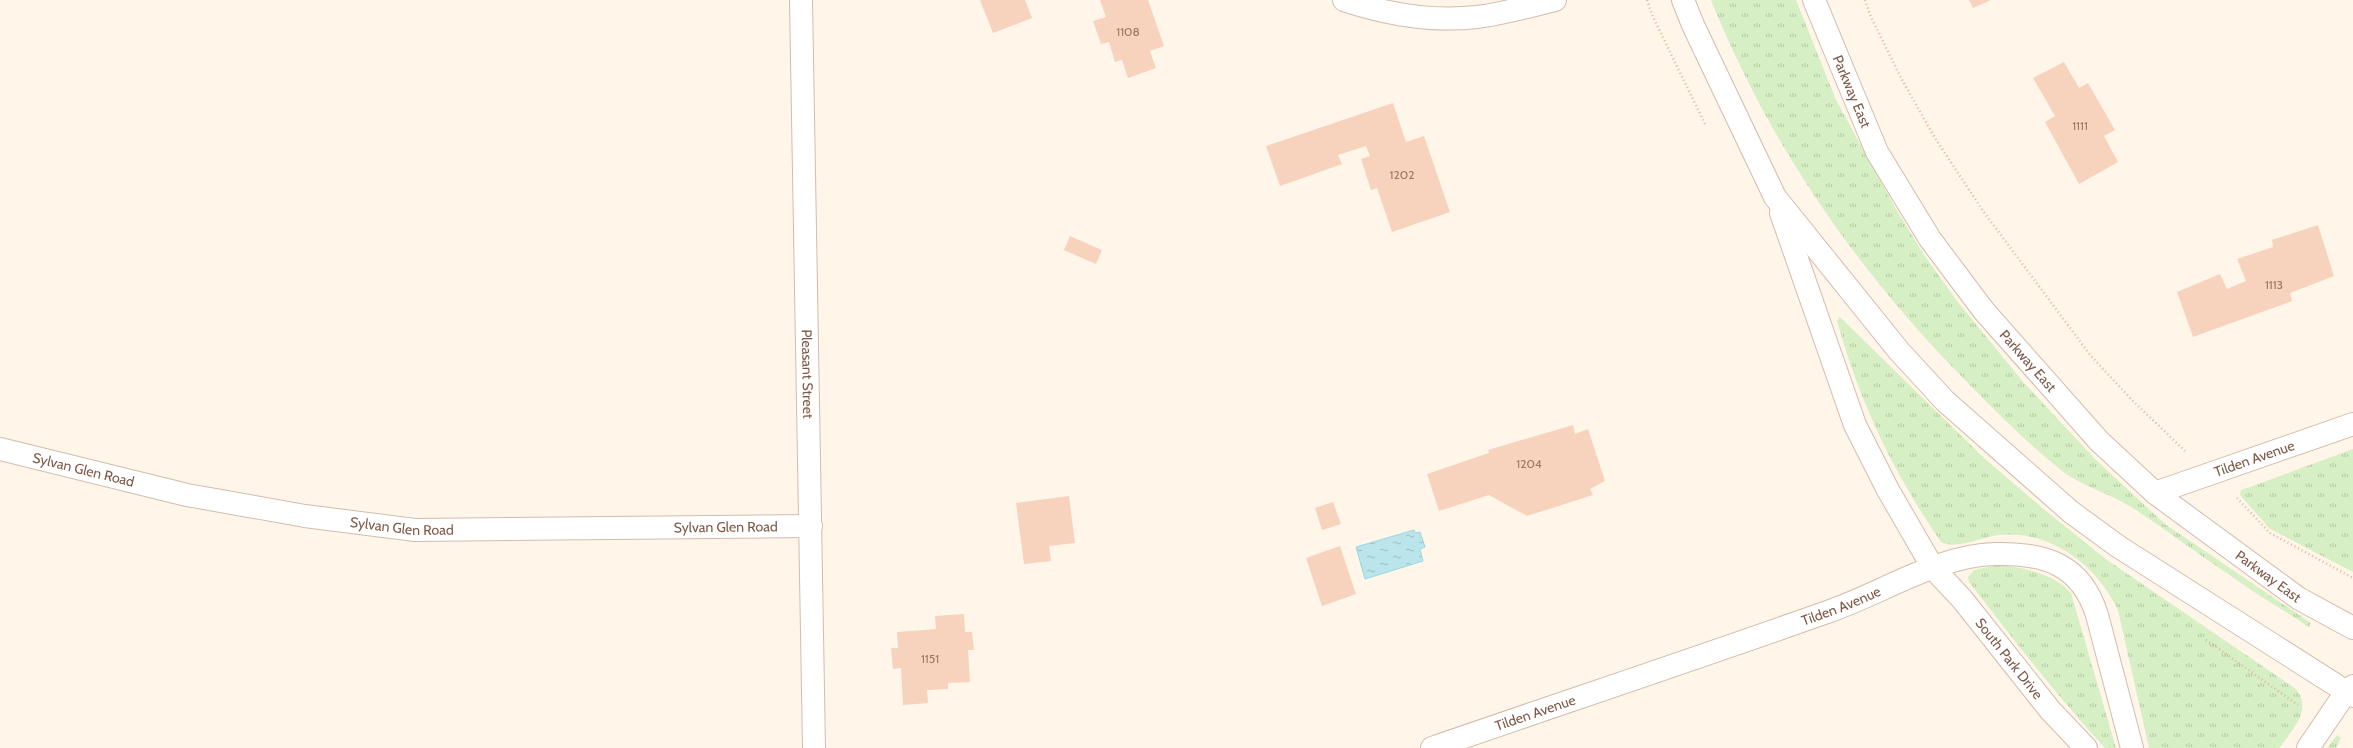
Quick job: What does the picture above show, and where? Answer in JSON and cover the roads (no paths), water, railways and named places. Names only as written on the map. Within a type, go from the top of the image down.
[{"type":"street","name":"Pleasant Street","points":[[801,0],[814,748]]},
{"type":"street","points":[[1344,0],[1392,13],[1435,17],[1477,17],[1555,0]]},
{"type":"street","points":[[1684,0],[1693,25],[1775,197],[1855,425],[1888,490],[1934,568]]},
{"type":"street","name":"Parkway East","points":[[1814,0],[1877,152],[1930,239],[1984,311],[2099,441],[2155,493],[2298,598],[2353,628]]},
{"type":"street","points":[[1775,197],[1899,351],[1944,401],[2065,507],[2118,547],[2351,692],[2308,748]]},
{"type":"street","name":"Tilden Avenue","points":[[2155,493],[2353,424]]},
{"type":"street","name":"Sylvan Glen Road","points":[[0,449],[187,495],[305,516],[415,530],[811,526]]},
{"type":"street","name":"Tilden Avenue","points":[[1432,748],[1832,611],[1934,568],[1964,558],[1985,555],[2020,554],[2054,562],[2071,572],[2084,586],[2093,600],[2132,748]]},
{"type":"street","name":"South Park Drive","points":[[1934,568],[1962,598],[2050,710],[2086,748]]},
{"type":"water","points":[[1414,530],[1415,533],[1420,532],[1425,547],[1420,549],[1423,561],[1365,579],[1356,547]]}]
